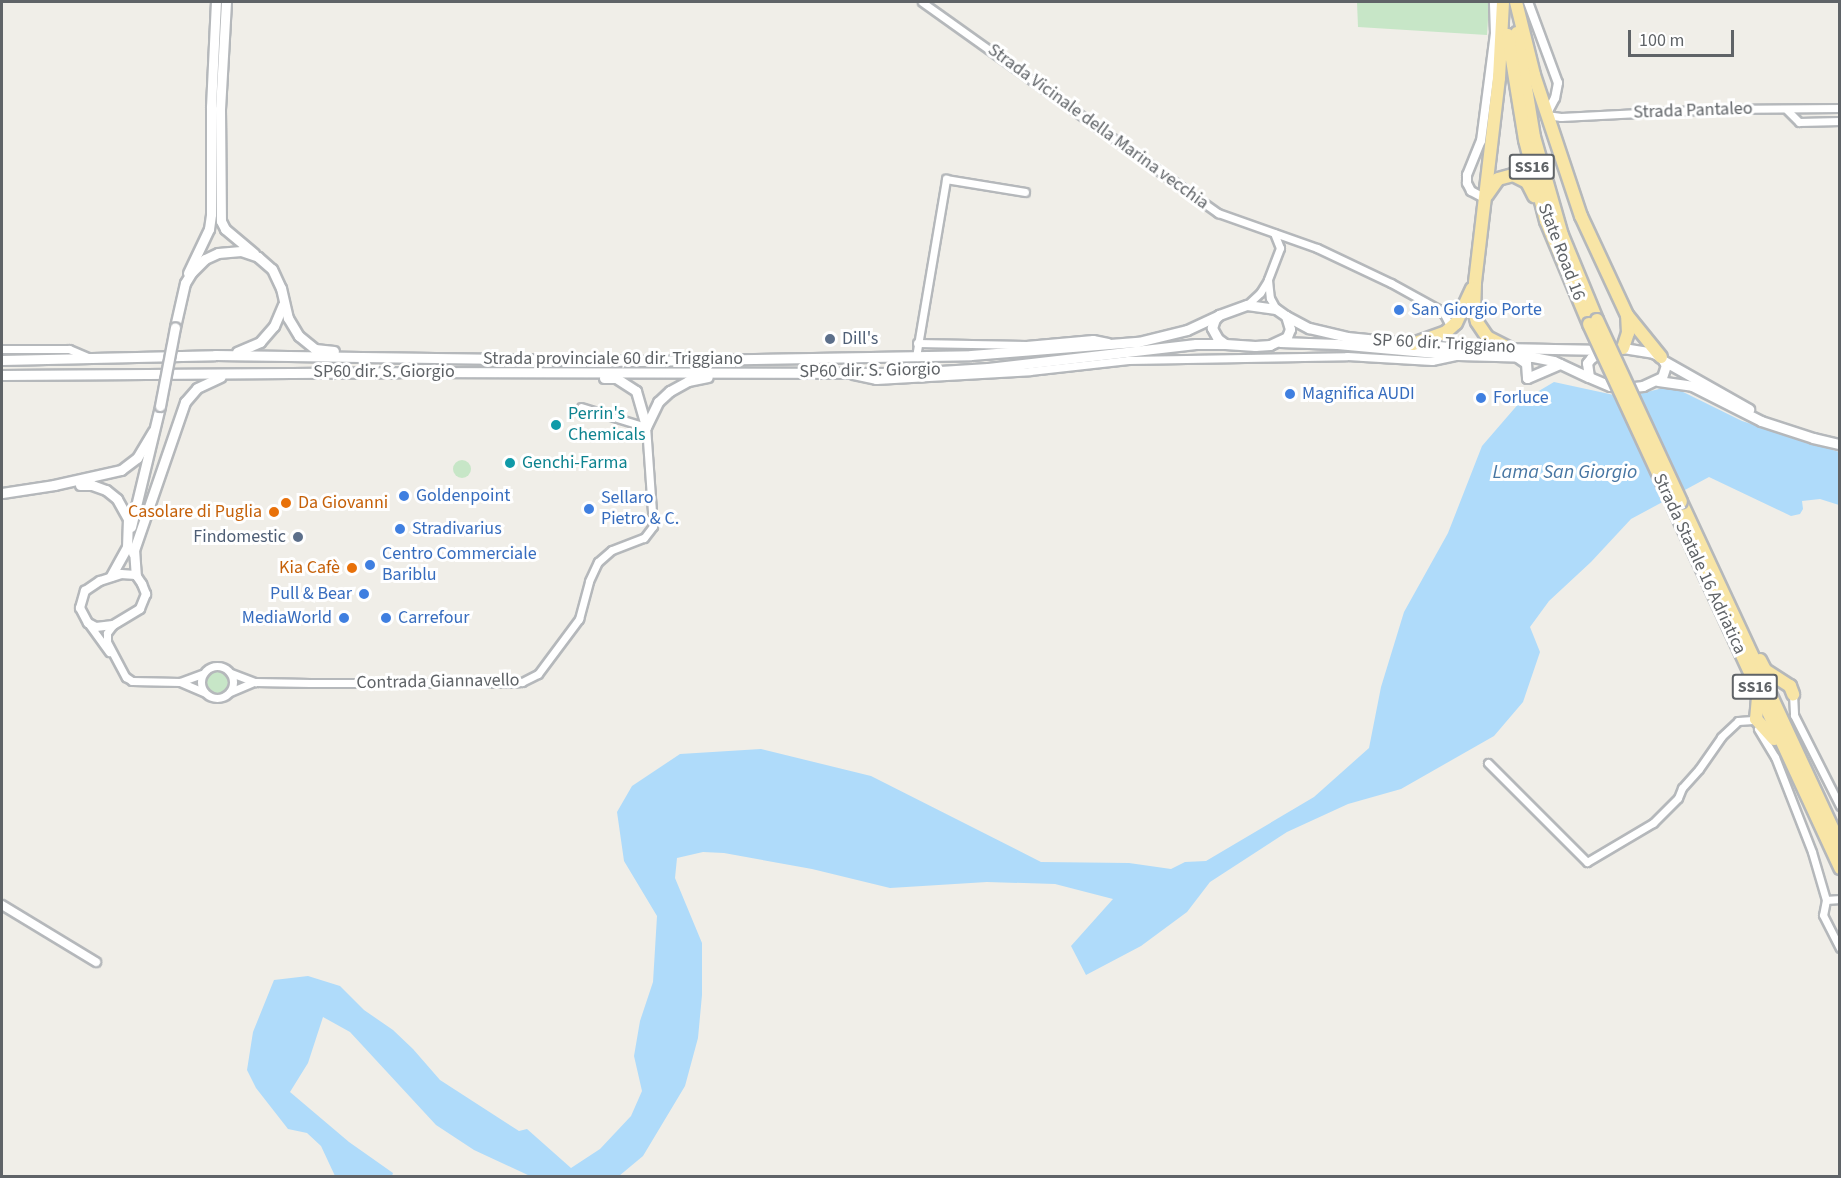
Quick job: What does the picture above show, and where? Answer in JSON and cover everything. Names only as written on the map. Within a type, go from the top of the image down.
[{"type":"highway","name":"SS16","points":[[1503,2],[1499,78],[1475,283],[1477,322],[1487,337],[1513,352]]},
{"type":"highway","name":"State Road 16","points":[[1503,2],[1523,128],[1546,221],[1593,322]]},
{"type":"highway","name":"SS16","points":[[1515,2],[1546,115],[1573,194]]},
{"type":"highway","name":"State Road 16","points":[[1515,2],[1524,88],[1554,188],[1562,235],[1593,322]]},
{"type":"highway","name":"SS16","points":[[1563,163],[1562,174],[1554,188],[1572,189],[1604,269],[1626,315],[1662,359]]},
{"type":"highway","name":"SS16","points":[[1486,199],[1498,179],[1505,176],[1520,177],[1532,188],[1539,211],[1546,221]]},
{"type":"highway","points":[[1413,344],[1450,328],[1459,319],[1475,283]]},
{"type":"highway","points":[[1623,348],[1628,333],[1626,315]]},
{"type":"highway","name":"Strada Statale 16 Adriatica","points":[[1593,322],[1677,504],[1757,690],[1839,845]]},
{"type":"highway","name":"Strada Statale 16 Adriatica","points":[[1677,504],[1731,612],[1839,868]]},
{"type":"highway","name":"SS16","points":[[1731,612],[1741,622],[1765,670],[1790,686],[1793,694]]},
{"type":"highway","name":"SS16","points":[[1791,754],[1793,736],[1777,691],[1784,688],[1793,694]]},
{"type":"highway","name":"SS16","points":[[1757,690],[1754,719],[1791,754]]},
{"type":"main road","points":[[111,576],[127,547],[190,265],[209,229],[216,2]]},
{"type":"main road","points":[[226,2],[220,109],[221,221],[225,229],[258,257],[278,279],[283,305],[299,336],[315,349],[414,357]]},
{"type":"main road","points":[[185,283],[198,264],[218,253],[241,251],[258,257]]},
{"type":"main road","points":[[215,355],[244,350],[260,342],[274,326],[283,305]]},
{"type":"main road","points":[[1247,305],[1276,309]]},
{"type":"main road","name":"Strada provinciale 60 dir. Triggiano","points":[[2,360],[215,355],[639,361],[916,357],[1037,352],[1158,338],[1187,330],[1247,305]]},
{"type":"main road","name":"SP 60 dir. Triggiano","points":[[1276,309],[1309,328],[1329,334],[1413,344],[1513,352],[1623,348],[1653,353],[1794,432]]},
{"type":"main road","points":[[1219,315],[1212,323],[1213,332],[1226,344]]},
{"type":"main road","points":[[1280,342],[1287,337],[1290,329],[1286,316]]},
{"type":"main road","points":[[1280,342],[1337,344],[1458,355],[1513,352],[1562,364],[1610,386],[1625,388],[1658,381],[1692,387],[1761,421],[1839,444]]},
{"type":"main road","name":"SP60 dir. S. Giorgio","points":[[2,375],[539,372],[908,373],[988,368],[1161,348],[1226,344],[1249,346],[1280,342]]},
{"type":"main road","points":[[1589,377],[1587,363],[1591,358],[1606,350]]},
{"type":"main road","points":[[1513,352],[1526,363],[1527,378],[1562,364]]},
{"type":"main road","points":[[1658,381],[1666,371],[1662,359]]},
{"type":"main road","points":[[539,372],[616,378],[628,384],[641,400],[646,427]]},
{"type":"main road","points":[[646,427],[658,402],[670,391],[688,381],[701,377],[760,372]]},
{"type":"main road","points":[[133,553],[185,402],[205,383],[246,373]]},
{"type":"main road","points":[[2,493],[104,475],[130,466],[144,448],[153,431]]},
{"type":"main road","points":[[54,485],[92,484],[106,490],[125,510],[130,531]]},
{"type":"main road","points":[[136,575],[133,553],[137,507]]},
{"type":"street","name":"Strada Vicinale della Marina vecchia","points":[[922,2],[1218,213],[1339,258],[1438,309],[1450,328]]},
{"type":"street","points":[[1486,199],[1471,191],[1467,183],[1467,175],[1477,156],[1483,130],[1495,33],[1494,2]]},
{"type":"street","points":[[1528,2],[1558,83],[1555,98],[1546,115]]},
{"type":"street","name":"Strada Pantaleo","points":[[1546,115],[1561,117],[1718,109],[1839,108]]},
{"type":"street","points":[[1787,110],[1799,122],[1839,121]]},
{"type":"street","points":[[916,357],[946,179],[1024,192]]},
{"type":"street","points":[[1247,305],[1260,293],[1268,280],[1280,248],[1274,233]]},
{"type":"street","points":[[1280,248],[1296,241]]},
{"type":"street","points":[[1268,280],[1270,298],[1276,309]]},
{"type":"street","points":[[917,343],[1026,345],[1093,339],[1113,344]]},
{"type":"street","points":[[1248,358],[1249,346]]},
{"type":"street","points":[[2,349],[69,349],[90,358]]},
{"type":"street","points":[[845,372],[876,380],[1030,371],[1128,360],[1347,356],[1432,361],[1458,355]]},
{"type":"street","points":[[581,407],[646,427]]},
{"type":"street","name":"Contrada Giannavello","points":[[255,682],[506,683],[530,680],[548,662],[579,619],[589,581],[598,562],[612,550],[644,538],[650,533],[652,526],[646,427]]},
{"type":"street","points":[[88,623],[96,627],[113,625],[133,615],[144,602],[146,594],[136,575],[111,576],[93,585],[81,599],[80,608],[88,623],[126,677],[132,681],[180,682],[202,674],[212,666],[219,665],[231,674],[255,682]]},
{"type":"street","points":[[111,654],[107,638],[113,625]]},
{"type":"street","points":[[202,674],[200,680],[204,692]]},
{"type":"street","points":[[228,693],[232,687],[231,674]]},
{"type":"street","points":[[180,682],[216,698],[255,682]]},
{"type":"street","points":[[1793,694],[1794,715],[1839,806]]},
{"type":"street","points":[[1488,763],[1587,862],[1653,823],[1678,798],[1682,788],[1699,769],[1721,737],[1738,721],[1754,719],[1775,757],[1812,852],[1826,900],[1823,915],[1839,948]]},
{"type":"street","points":[[1826,900],[1839,899]]},
{"type":"street","points":[[2,905],[96,962]]},
{"type":"green space","points":[[1357,2],[1489,3],[1487,35],[1358,27]]},
{"type":"green space","points":[[458,460],[466,460],[471,465],[469,476],[458,478],[453,473],[453,465]]},
{"type":"green space","points":[[213,671],[221,671],[228,678],[228,686],[221,693],[213,693],[206,686],[206,678]]},
{"type":"water","name":"Lama San Giorgio","points":[[1554,382],[1614,395],[1639,394],[1671,386],[1742,421],[1839,452],[1839,505],[1820,499],[1802,501],[1803,509],[1800,514],[1791,516],[1709,477],[1631,519],[1591,562],[1549,601],[1530,627],[1540,652],[1523,702],[1494,736],[1401,789],[1348,804],[1287,832],[1210,882],[1187,912],[1141,946],[1086,975],[1071,946],[1113,899],[1055,884],[987,882],[890,888],[812,869],[724,853],[703,852],[677,858],[675,878],[702,943],[702,995],[698,1038],[685,1086],[643,1156],[619,1176],[530,1176],[474,1150],[436,1125],[350,1032],[323,1017],[308,1063],[290,1092],[349,1142],[393,1173],[392,1176],[335,1176],[321,1146],[307,1133],[288,1129],[256,1088],[247,1070],[253,1032],[274,980],[308,976],[340,986],[364,1010],[393,1030],[440,1080],[519,1131],[527,1129],[571,1168],[600,1149],[631,1116],[642,1091],[634,1056],[640,1021],[653,982],[657,916],[624,861],[617,812],[632,786],[680,754],[761,749],[871,776],[1041,862],[1129,863],[1171,869],[1185,862],[1206,861],[1314,797],[1369,748],[1381,687],[1404,612],[1448,533],[1482,446],[1520,402]]},
{"type":"place","name":"San Giorgio Porte","points":[[1399,310]]},
{"type":"place","name":"Dill's","points":[[830,339]]},
{"type":"place","name":"Magnifica AUDI","points":[[1290,394]]},
{"type":"place","name":"Forluce","points":[[1481,398]]},
{"type":"place","name":"Perrin's Chemicals","points":[[556,425]]},
{"type":"place","name":"Genchi-Farma","points":[[510,463]]},
{"type":"place","name":"Goldenpoint","points":[[404,496]]},
{"type":"place","name":"Da Giovanni","points":[[286,503]]},
{"type":"place","name":"Sellaro Pietro & C.","points":[[589,509]]},
{"type":"place","name":"Casolare di Puglia","points":[[274,512]]},
{"type":"place","name":"Stradivarius","points":[[400,529]]},
{"type":"place","name":"Findomestic","points":[[298,537]]},
{"type":"place","name":"Centro Commerciale Bariblu","points":[[370,565]]},
{"type":"place","name":"Kia Cafè","points":[[352,568]]},
{"type":"place","name":"Pull & Bear","points":[[364,594]]},
{"type":"place","name":"MediaWorld","points":[[344,618]]},
{"type":"place","name":"Carrefour","points":[[386,618]]}]
